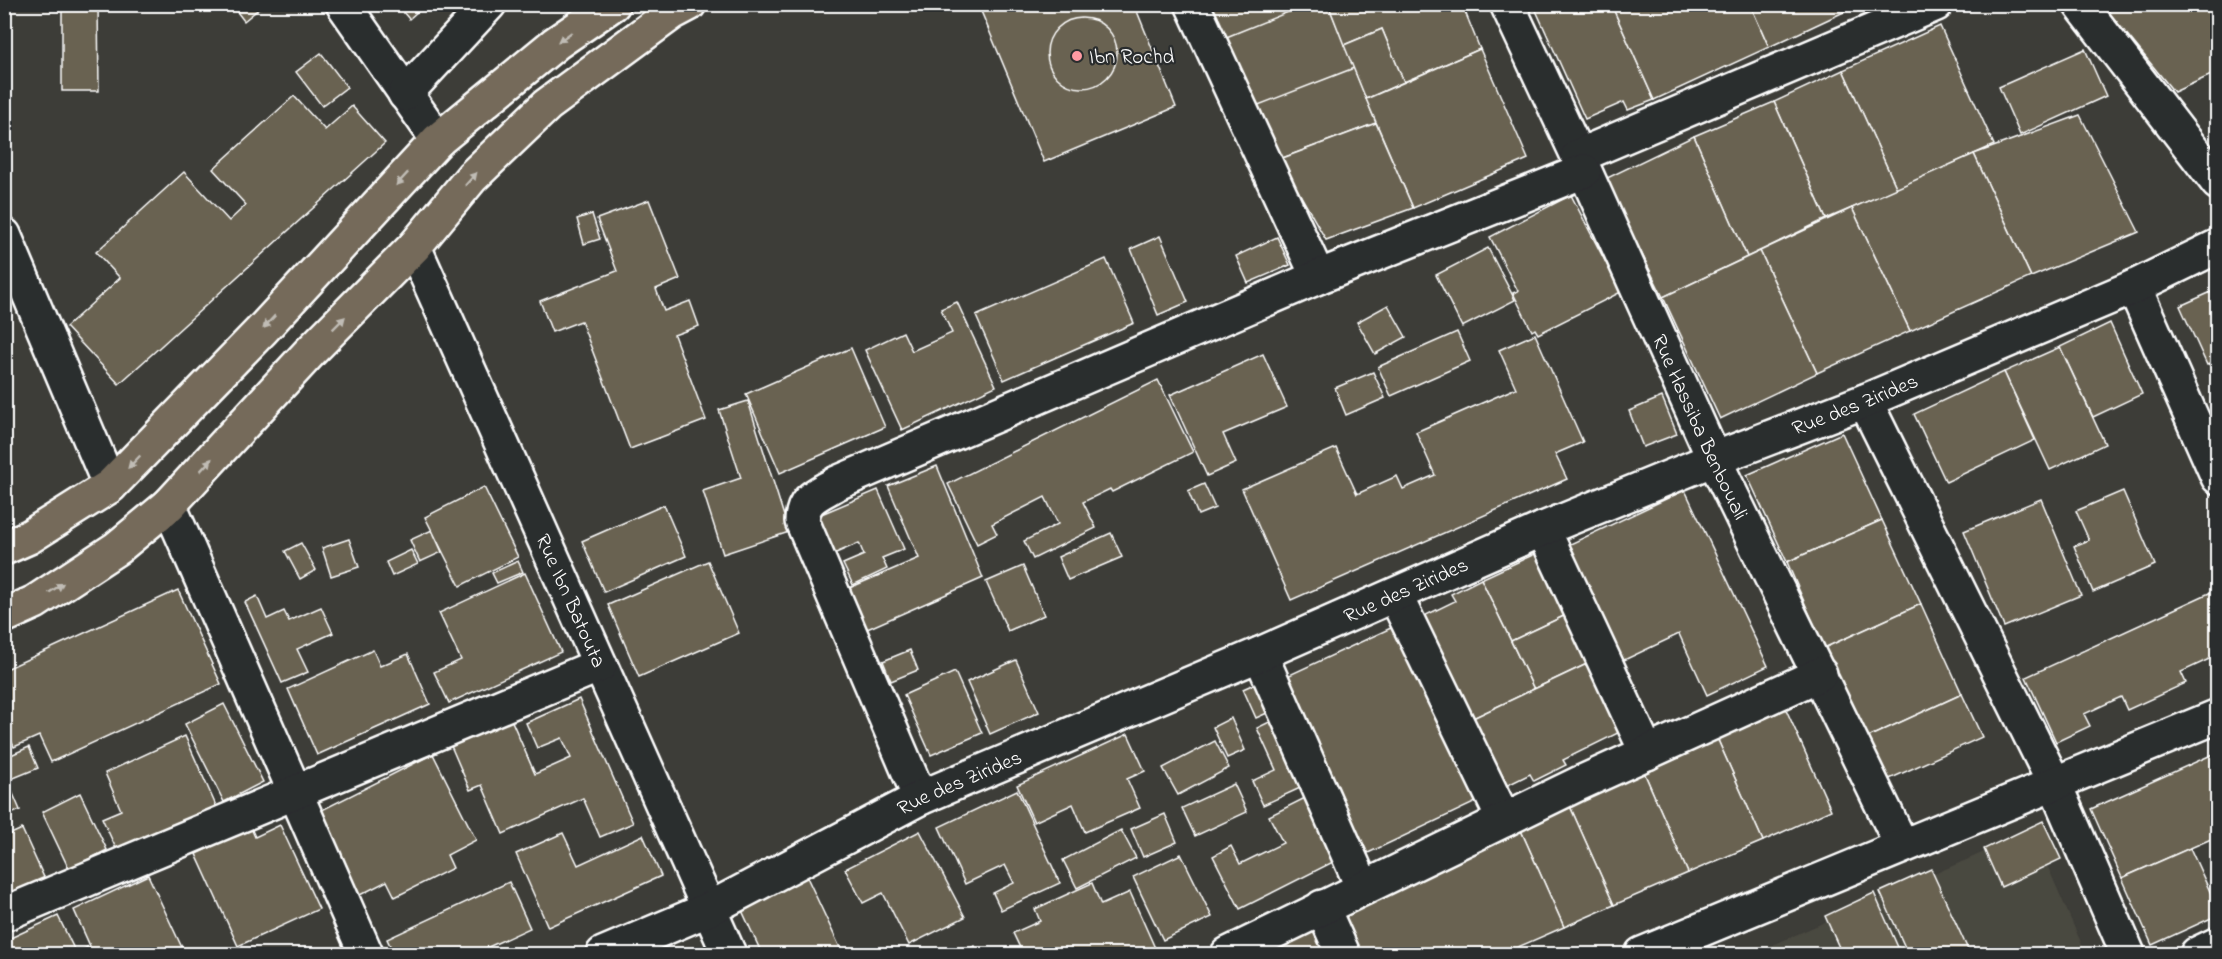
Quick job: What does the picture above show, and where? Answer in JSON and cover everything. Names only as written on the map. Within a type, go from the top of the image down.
[{"type":"main road","points":[[4,616],[35,602],[117,548],[169,505],[310,352],[414,248],[472,177],[547,105],[672,13],[689,4]]},
{"type":"main road","points":[[4,548],[29,537],[110,486],[261,331],[438,140],[603,7]]},
{"type":"street","points":[[343,4],[438,140]]},
{"type":"street","points":[[405,94],[489,4]]},
{"type":"street","points":[[1192,4],[1318,277]]},
{"type":"street","name":"Rue Hassiba Benbouali","points":[[1507,4],[1714,459],[1902,846]]},
{"type":"street","points":[[920,798],[802,521],[802,508],[809,499],[837,483],[1581,163],[1936,4]]},
{"type":"street","points":[[2080,4],[2217,183]]},
{"type":"street","points":[[4,235],[110,486]]},
{"type":"street","name":"Rue des Zirides","points":[[603,954],[709,909],[920,798],[1260,654],[1543,528],[1865,401],[2134,287],[2217,246]]},
{"type":"street","name":"Rue Ibn Batouta","points":[[414,248],[729,954]]},
{"type":"street","points":[[2134,287],[2217,477]]},
{"type":"street","points":[[1865,401],[2054,783],[2128,954]]},
{"type":"street","points":[[169,505],[366,954]]},
{"type":"street","points":[[1543,528],[1647,753]]},
{"type":"street","points":[[1395,595],[1504,820]]},
{"type":"street","points":[[1260,654],[1364,888]]},
{"type":"street","points":[[4,914],[600,664]]},
{"type":"street","points":[[1227,954],[1504,820],[1820,674]]},
{"type":"street","points":[[1642,954],[2217,716]]},
{"type":"street","points":[[1322,908],[1343,954]]},
{"type":"street","points":[[2197,954],[2217,944]]},
{"type":"shaded area","points":[[2032,831],[2086,954],[1752,954]]},
{"type":"building","points":[[62,4],[98,4],[99,91],[62,91]]},
{"type":"building","points":[[231,4],[258,4],[261,7],[244,21]]},
{"type":"building","points":[[396,4],[426,4],[409,19]]},
{"type":"building","name":"Ibn Rochd","points":[[978,4],[1134,4],[1176,107],[1044,162]]},
{"type":"building","points":[[1205,4],[1328,4],[1376,123],[1280,159]]},
{"type":"building","points":[[1308,4],[1328,4],[1354,68],[1248,109],[1219,40]]},
{"type":"building","points":[[1328,4],[1462,4],[1480,49],[1404,82],[1382,29],[1344,45]]},
{"type":"building","points":[[1537,4],[1611,4],[1654,100],[1628,110],[1624,102],[1585,119],[1534,6]]},
{"type":"building","points":[[1611,4],[1750,4],[1769,47],[1654,100]]},
{"type":"building","points":[[1750,4],[1846,4],[1848,10],[1769,47]]},
{"type":"building","points":[[2102,4],[2218,4],[2218,72],[2174,92]]},
{"type":"building","points":[[1082,18],[1095,21],[1107,28],[1114,40],[1117,53],[1114,66],[1107,78],[1095,85],[1082,88],[1069,85],[1057,78],[1050,66],[1047,53],[1050,40],[1057,28],[1069,21]]},
{"type":"building","points":[[1940,26],[1994,145],[1897,189],[1843,70]]},
{"type":"building","points":[[1382,29],[1404,82],[1366,99],[1344,45]]},
{"type":"building","points":[[1480,49],[1528,159],[1413,208],[1366,99]]},
{"type":"building","points":[[2085,49],[2106,96],[2020,135],[1999,87]]},
{"type":"building","points":[[321,53],[347,87],[322,106],[296,72]]},
{"type":"building","points":[[1843,70],[1897,189],[1826,219],[1774,102]]},
{"type":"building","points":[[294,96],[325,130],[352,106],[385,143],[119,384],[66,327],[120,278],[96,252],[184,172],[229,221],[246,205],[213,169]]},
{"type":"building","points":[[1774,102],[1826,219],[1747,257],[1694,136]]},
{"type":"building","points":[[2080,115],[2139,232],[2031,277],[1974,154]]},
{"type":"building","points":[[1376,123],[1413,208],[1326,240],[1280,159]]},
{"type":"building","points":[[1694,136],[1747,257],[1663,297],[1605,179]]},
{"type":"building","points":[[1974,154],[2031,277],[1910,331],[1852,208]]},
{"type":"building","points":[[1571,195],[1621,292],[1538,334],[1535,329],[1532,331],[1513,293],[1518,291],[1490,237]]},
{"type":"building","points":[[649,200],[680,279],[656,289],[664,311],[690,301],[699,326],[674,335],[706,420],[630,449],[581,321],[552,332],[540,301],[617,271],[597,219]]},
{"type":"building","points":[[1852,208],[1910,331],[1817,373],[1760,251]]},
{"type":"building","points":[[592,214],[600,239],[584,244],[577,219]]},
{"type":"building","points":[[1160,236],[1188,302],[1158,315],[1131,249]]},
{"type":"building","points":[[1277,237],[1290,265],[1248,283],[1236,256]]},
{"type":"building","points":[[1488,248],[1515,300],[1462,327],[1436,275]]},
{"type":"building","points":[[1760,251],[1817,373],[1720,419],[1663,297]]},
{"type":"building","points":[[1106,259],[1134,323],[1004,380],[976,316]]},
{"type":"building","points":[[2218,289],[2218,360],[2207,365],[2180,306]]},
{"type":"building","points":[[957,302],[996,386],[902,430],[865,350],[903,332],[912,351],[952,333],[941,309]]},
{"type":"building","points":[[1388,305],[1406,337],[1375,354],[1357,322]]},
{"type":"building","points":[[2110,323],[2142,394],[2093,417],[2060,347]]},
{"type":"building","points":[[1457,332],[1470,361],[1391,396],[1378,367]]},
{"type":"building","points":[[1535,334],[1583,442],[1555,454],[1567,479],[1291,600],[1242,489],[1336,448],[1357,494],[1397,476],[1403,489],[1435,475],[1416,432],[1516,388],[1499,350]]},
{"type":"building","points":[[2060,347],[2105,444],[2050,470],[2004,372]]},
{"type":"building","points":[[851,348],[885,427],[780,473],[746,394]]},
{"type":"building","points":[[1263,354],[1287,407],[1223,434],[1236,463],[1207,476],[1170,395]]},
{"type":"building","points":[[1373,372],[1385,398],[1346,415],[1335,388]]},
{"type":"building","points":[[2004,372],[2035,440],[1946,482],[1914,414]]},
{"type":"building","points":[[1158,380],[1193,452],[1112,492],[1110,489],[1083,502],[1096,528],[1033,559],[1024,541],[1058,524],[1045,497],[992,524],[997,534],[977,544],[948,484]]},
{"type":"building","points":[[1662,397],[1677,434],[1643,447],[1629,411]]},
{"type":"building","points":[[748,401],[789,532],[723,554],[703,491],[741,478],[719,410]]},
{"type":"building","points":[[1842,433],[1882,520],[1787,562],[1747,475]]},
{"type":"building","points":[[937,466],[983,578],[865,630],[847,589],[919,558],[888,486]]},
{"type":"building","points":[[1204,484],[1215,508],[1198,515],[1188,491]]},
{"type":"building","points":[[484,487],[518,557],[460,586],[425,517]]},
{"type":"building","points":[[878,490],[904,549],[882,558],[887,569],[853,585],[843,564],[864,555],[859,543],[829,556],[812,518]]},
{"type":"building","points":[[1685,490],[1768,666],[1707,695],[1679,634],[1620,662],[1566,546]]},
{"type":"building","points":[[2123,491],[2155,565],[2093,592],[2074,546],[2089,540],[2076,511]]},
{"type":"building","points":[[2041,499],[2081,595],[2004,627],[1964,531]]},
{"type":"building","points":[[664,505],[686,556],[604,592],[582,541]]},
{"type":"building","points":[[1882,520],[1921,604],[1824,648],[1787,562]]},
{"type":"building","points":[[432,530],[442,552],[420,562],[410,540]]},
{"type":"building","points":[[1111,533],[1122,557],[1068,580],[1058,557]]},
{"type":"building","points":[[349,539],[359,567],[331,576],[322,548]]},
{"type":"building","points":[[301,543],[316,570],[300,579],[285,551]]},
{"type":"building","points":[[411,550],[418,564],[392,576],[386,562]]},
{"type":"building","points":[[1537,553],[1566,615],[1511,641],[1481,579]]},
{"type":"building","points":[[518,561],[523,572],[497,583],[492,573]]},
{"type":"building","points":[[708,561],[739,633],[639,677],[608,605]]},
{"type":"building","points":[[1023,566],[1044,615],[1008,631],[986,582]]},
{"type":"building","points":[[525,573],[561,652],[449,703],[434,672],[461,660],[439,613]]},
{"type":"building","points":[[1481,579],[1534,689],[1473,718],[1424,616],[1455,601],[1451,594]]},
{"type":"building","points":[[2218,589],[2218,655],[2181,672],[2186,683],[2127,710],[2121,697],[2084,714],[2090,726],[2056,742],[2026,677]]},
{"type":"building","points":[[178,590],[221,684],[51,762],[39,736],[14,747],[4,725],[4,670]]},
{"type":"building","points":[[257,596],[267,619],[284,611],[289,621],[321,607],[333,633],[297,649],[308,672],[282,683],[245,602]]},
{"type":"building","points":[[1921,604],[1962,694],[1866,738],[1824,648]]},
{"type":"building","points":[[1566,615],[1589,663],[1534,689],[1511,641]]},
{"type":"building","points":[[1393,627],[1476,802],[1366,854],[1283,678]]},
{"type":"building","points":[[373,650],[380,666],[408,654],[430,704],[317,755],[288,689]]},
{"type":"building","points":[[910,650],[918,670],[891,681],[883,661]]},
{"type":"building","points":[[1016,660],[1039,712],[990,734],[967,682]]},
{"type":"building","points":[[1589,663],[1622,731],[1563,760],[1566,765],[1534,781],[1530,774],[1506,786],[1473,718]]},
{"type":"building","points":[[955,672],[982,733],[931,755],[904,695]]},
{"type":"building","points":[[1263,680],[1276,709],[1256,718],[1243,689]]},
{"type":"building","points":[[1962,694],[1982,737],[1885,781],[1866,738]]},
{"type":"building","points":[[579,699],[633,823],[600,837],[583,798],[503,834],[482,785],[470,790],[451,746],[511,719],[535,774],[571,758],[562,738],[537,748],[526,723]]},
{"type":"building","points":[[224,704],[263,782],[224,802],[185,724]]},
{"type":"building","points":[[1785,707],[1831,810],[1763,841],[1717,738]]},
{"type":"building","points":[[1282,716],[1311,783],[1263,805],[1252,781],[1276,770],[1257,728]]},
{"type":"building","points":[[1231,718],[1245,750],[1227,758],[1213,727]]},
{"type":"building","points":[[1128,734],[1145,771],[1127,779],[1140,808],[1085,832],[1073,804],[1034,822],[1017,785]]},
{"type":"building","points":[[185,736],[217,808],[118,853],[102,818],[121,810],[105,773]]},
{"type":"building","points":[[1717,738],[1763,841],[1688,873],[1643,770]]},
{"type":"building","points":[[1215,741],[1229,768],[1178,795],[1163,768]]},
{"type":"building","points":[[29,747],[38,768],[4,782],[4,758]]},
{"type":"building","points":[[2218,752],[2218,836],[2122,878],[2091,809]]},
{"type":"building","points":[[433,754],[476,840],[447,855],[453,868],[395,897],[387,881],[358,896],[316,813]]},
{"type":"building","points":[[1643,770],[1688,873],[1614,905],[1569,804]]},
{"type":"building","points":[[1234,784],[1247,812],[1195,836],[1182,808]]},
{"type":"building","points":[[11,789],[20,810],[4,817],[4,792]]},
{"type":"building","points":[[1017,790],[1060,883],[1001,910],[993,893],[1014,883],[1005,865],[965,884],[939,827]]},
{"type":"building","points":[[80,793],[107,850],[69,869],[42,812]]},
{"type":"building","points":[[1309,796],[1341,858],[1240,909],[1213,856],[1231,846],[1240,864],[1283,843],[1269,816]]},
{"type":"building","points":[[1569,804],[1614,905],[1564,927],[1519,826]]},
{"type":"building","points":[[1165,814],[1177,842],[1143,857],[1131,829]]},
{"type":"building","points":[[2043,821],[2061,859],[2001,887],[1984,849]]},
{"type":"building","points":[[280,825],[319,909],[238,946],[196,854],[251,828],[255,837]]},
{"type":"building","points":[[1519,826],[1564,927],[1502,954],[1350,954],[1330,911]]},
{"type":"building","points":[[22,829],[47,884],[4,904],[4,837]]},
{"type":"building","points":[[1121,830],[1136,858],[1077,888],[1063,860]]},
{"type":"building","points":[[920,831],[965,917],[909,945],[883,893],[863,903],[845,869]]},
{"type":"building","points":[[563,833],[578,865],[643,835],[661,876],[548,927],[516,854]]},
{"type":"building","points":[[2190,848],[2218,909],[2218,915],[2152,945],[2122,878]]},
{"type":"building","points":[[1181,854],[1212,917],[1163,940],[1133,877]]},
{"type":"building","points":[[1931,869],[1970,954],[1908,954],[1880,892]]},
{"type":"building","points":[[148,875],[185,954],[4,954],[4,941],[58,916],[76,953],[90,946],[74,910]]},
{"type":"building","points":[[806,875],[843,954],[762,954],[740,906]]},
{"type":"building","points":[[509,882],[530,928],[473,954],[394,954],[387,939]]},
{"type":"building","points":[[1092,883],[1101,905],[1130,892],[1155,948],[1140,954],[1023,954],[1013,933],[1040,921],[1035,909]]},
{"type":"building","points":[[1874,893],[1901,954],[1842,954],[1825,916]]},
{"type":"building","points":[[1319,917],[1336,954],[1236,954]]},
{"type":"building","points":[[975,946],[979,954],[956,954]]},
{"type":"building","points":[[690,948],[693,954],[676,954]]},
{"type":"place","name":"Ibn Rochd","points":[[1077,56]]}]
